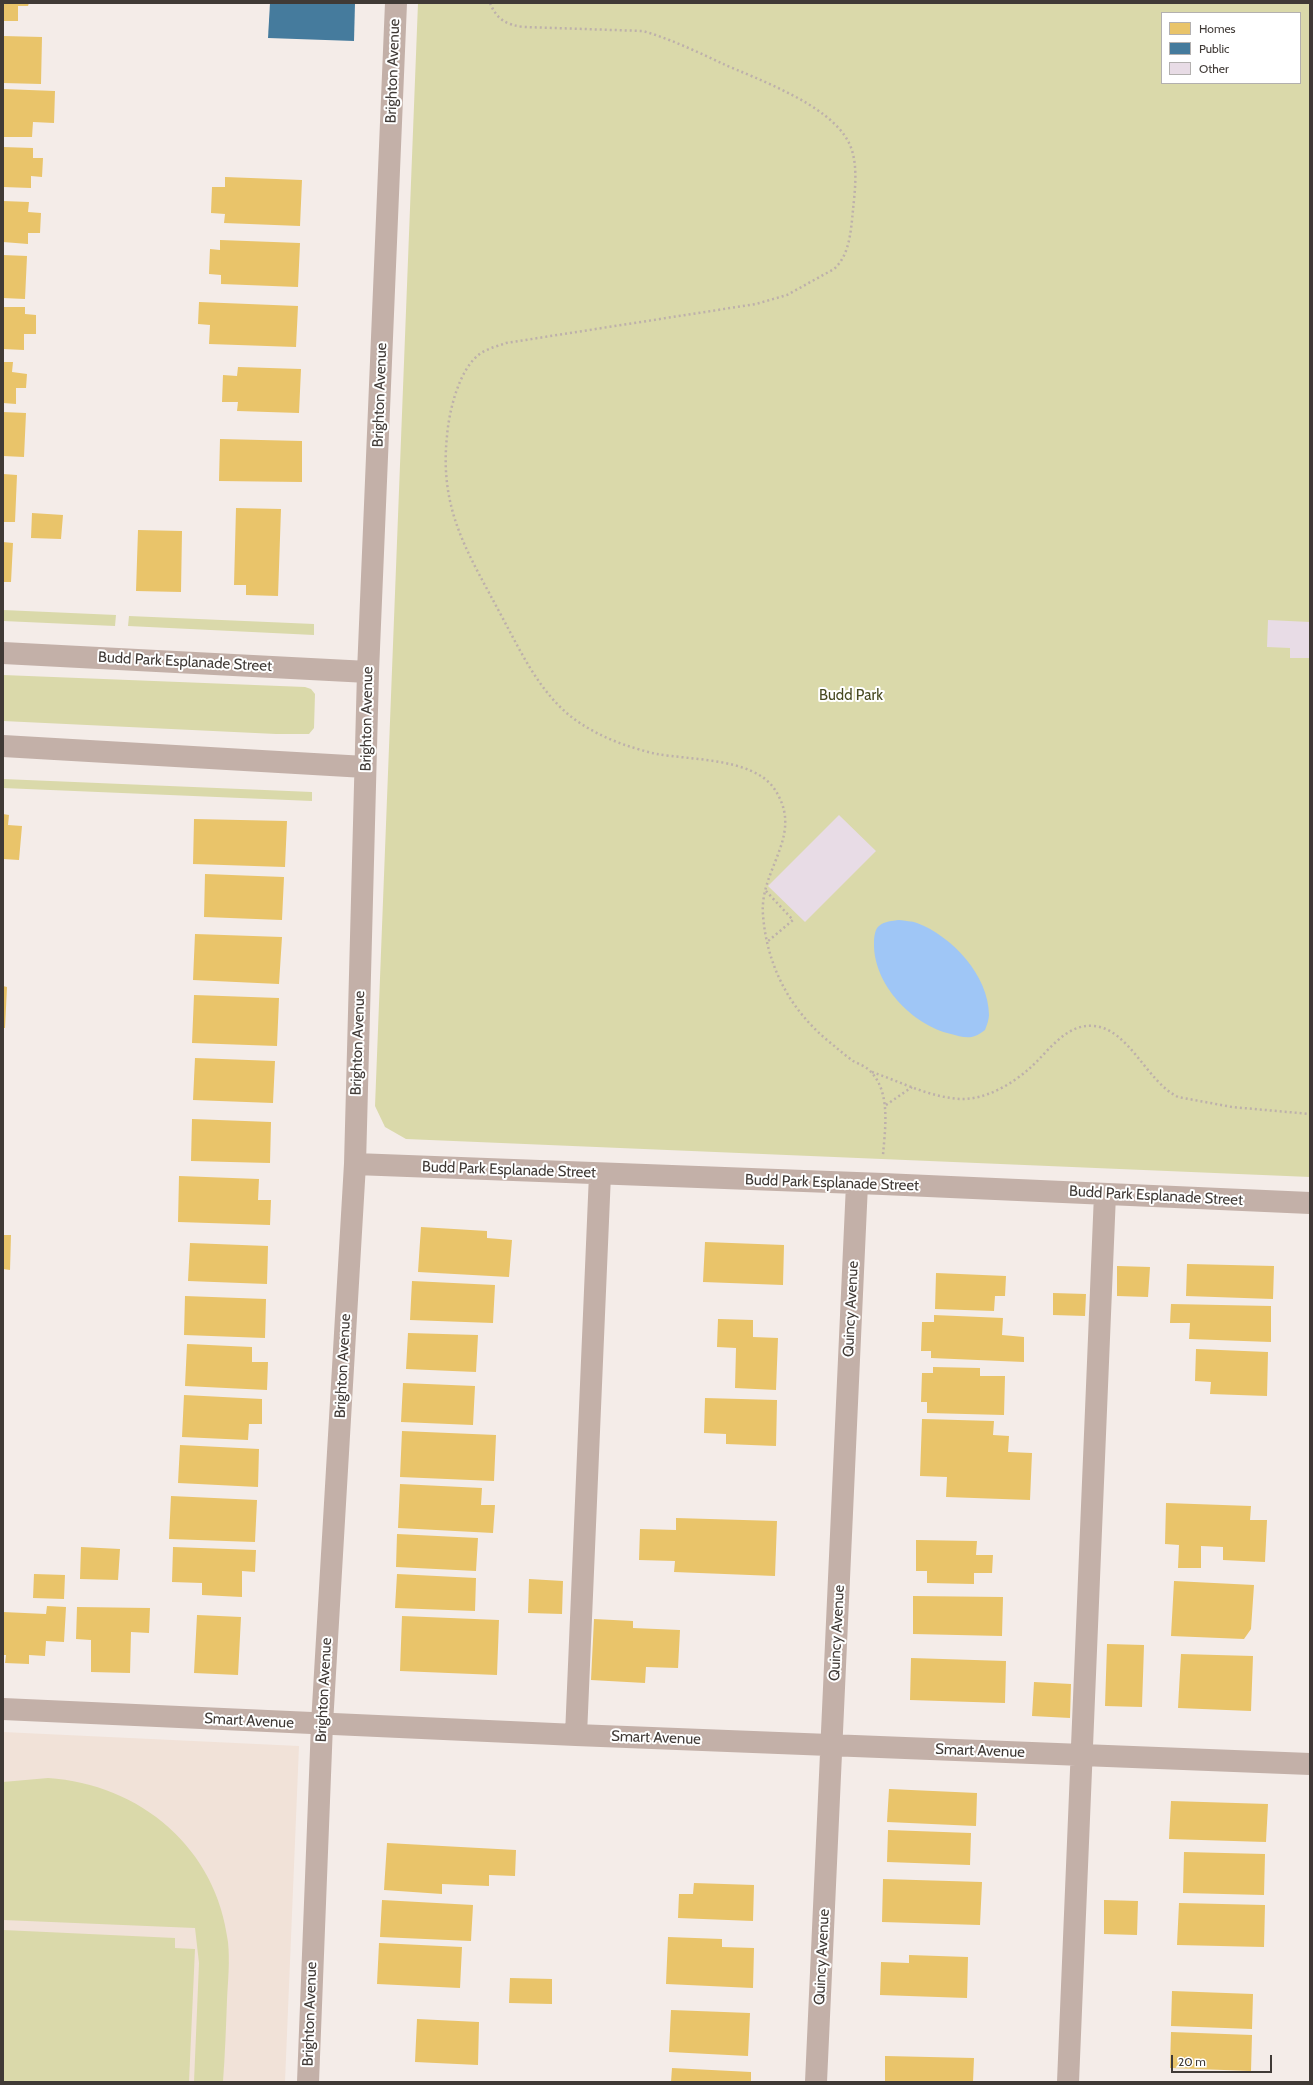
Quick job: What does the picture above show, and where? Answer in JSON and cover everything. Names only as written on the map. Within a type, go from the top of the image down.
[{"type":"street","name":"Brighton Avenue","points":[[308,2082],[322,1724],[355,1164],[368,672],[396,3]]},
{"type":"street","name":"Budd Park Esplanade Street","points":[[3,653],[368,672]]},
{"type":"street","points":[[3,746],[366,767]]},
{"type":"street","name":"Budd Park Esplanade Street","points":[[355,1164],[1310,1203]]},
{"type":"street","points":[[576,1735],[600,1174]]},
{"type":"street","name":"Quincy Avenue","points":[[816,2082],[856,1184]]},
{"type":"street","points":[[1068,2082],[1083,1755],[1105,1194]]},
{"type":"street","name":"Smart Avenue","points":[[3,1709],[832,1746],[1310,1764]]},
{"type":"path","points":[[490,3],[496,16],[511,25],[524,28],[643,31],[662,36],[762,80],[801,101],[835,125],[849,143],[856,181],[851,228],[841,263],[834,269],[787,295],[756,304],[506,343],[493,347],[479,354],[470,365],[455,394],[448,426],[446,467],[453,516],[468,556],[517,648],[536,677],[567,713],[582,725],[608,738],[653,753],[734,766],[750,771],[767,781],[773,787],[781,803],[786,823],[784,840],[770,874],[763,903],[763,916],[767,942],[774,968],[783,986],[800,1013],[820,1035],[851,1059],[871,1072],[939,1095],[963,1099],[988,1094],[1014,1082],[1063,1036],[1084,1026],[1094,1026],[1114,1033],[1159,1083],[1170,1093],[1178,1096],[1245,1108],[1310,1114]]},
{"type":"path","points":[[765,891],[793,920],[767,942]]},
{"type":"path","points":[[871,1072],[886,1106],[883,1159]]},
{"type":"path","points":[[886,1106],[912,1086]]},
{"type":"shaded area","points":[[3,1732],[299,1746],[285,2082],[3,2082]]},
{"type":"green space","name":"Budd Park","points":[[418,3],[1310,3],[1310,1177],[406,1139],[385,1127],[375,1106]]},
{"type":"green space","points":[[3,610],[116,615],[115,626],[3,621]]},
{"type":"green space","points":[[129,616],[314,624],[314,635],[128,626]]},
{"type":"green space","points":[[3,675],[305,687],[311,689],[315,694],[314,728],[309,734],[276,734],[3,721]]},
{"type":"green space","points":[[3,779],[312,792],[312,801],[3,788]]},
{"type":"green space","points":[[48,1778],[82,1783],[113,1793],[142,1808],[168,1827],[190,1850],[208,1878],[221,1908],[229,1949],[223,2082],[194,2082],[199,1963],[195,1928],[3,1920],[3,1782]]},
{"type":"green space","points":[[3,1930],[175,1938],[175,1948],[195,1949],[189,2082],[3,2082]]},
{"type":"water","points":[[899,920],[915,922],[930,929],[943,937],[966,959],[983,986],[987,1000],[989,1017],[985,1030],[975,1036],[966,1037],[936,1029],[922,1022],[909,1012],[898,1000],[880,973],[875,958],[874,943],[876,931],[881,924]]},
{"type":"building: Homes","points":[[3,3],[29,3],[28,6],[18,6],[18,21],[3,21]]},
{"type":"building: Homes","points":[[3,36],[42,37],[41,84],[3,83]]},
{"type":"building: Homes","points":[[3,89],[55,91],[54,123],[33,122],[32,137],[3,137]]},
{"type":"building: Homes","points":[[3,147],[33,148],[33,158],[43,158],[42,177],[31,176],[31,188],[3,187]]},
{"type":"building: Homes","points":[[225,177],[302,180],[300,226],[224,223],[225,214],[211,213],[212,187],[225,187]]},
{"type":"building: Homes","points":[[3,201],[29,202],[28,212],[41,213],[40,233],[28,233],[28,244],[3,242]]},
{"type":"building: Homes","points":[[220,240],[300,243],[298,287],[221,284],[221,275],[209,274],[210,249],[220,250]]},
{"type":"building: Homes","points":[[3,255],[27,256],[25,299],[3,298]]},
{"type":"building: Homes","points":[[199,302],[298,306],[296,347],[209,344],[210,325],[198,324]]},
{"type":"building: Homes","points":[[3,307],[25,307],[25,314],[36,315],[36,334],[24,334],[24,350],[3,349]]},
{"type":"building: Homes","points":[[3,362],[13,362],[12,372],[27,374],[26,388],[16,388],[16,404],[3,403]]},
{"type":"building: Homes","points":[[238,367],[301,369],[299,413],[237,411],[238,402],[222,402],[223,375],[237,376]]},
{"type":"building: Homes","points":[[3,412],[26,413],[24,457],[3,456]]},
{"type":"building: Homes","points":[[220,439],[302,441],[302,482],[219,481]]},
{"type":"building: Homes","points":[[3,474],[17,475],[15,522],[3,522]]},
{"type":"building: Homes","points":[[236,508],[281,509],[278,596],[246,595],[246,585],[234,585]]},
{"type":"building: Homes","points":[[32,513],[63,515],[61,539],[31,538]]},
{"type":"building: Homes","points":[[138,530],[182,531],[181,592],[136,591]]},
{"type":"building: Homes","points":[[3,542],[13,543],[11,582],[3,582]]},
{"type":"building: Homes","points":[[3,814],[9,815],[8,825],[22,826],[19,860],[3,859]]},
{"type":"building: Homes","points":[[194,819],[287,821],[285,867],[193,864]]},
{"type":"building: Homes","points":[[205,874],[284,877],[282,920],[204,917]]},
{"type":"building: Homes","points":[[195,934],[282,937],[279,984],[193,980]]},
{"type":"building: Homes","points":[[3,986],[7,987],[5,1028],[3,1028]]},
{"type":"building: Homes","points":[[194,995],[279,998],[277,1046],[192,1043]]},
{"type":"building: Homes","points":[[195,1058],[275,1061],[273,1103],[193,1100]]},
{"type":"building: Homes","points":[[192,1119],[271,1122],[270,1163],[191,1161]]},
{"type":"building: Homes","points":[[179,1176],[259,1179],[258,1200],[271,1200],[270,1225],[178,1222]]},
{"type":"building: Homes","points":[[421,1227],[487,1231],[487,1238],[512,1240],[509,1277],[418,1272]]},
{"type":"building: Homes","points":[[3,1235],[11,1235],[10,1270],[3,1269]]},
{"type":"building: Homes","points":[[705,1242],[784,1245],[783,1285],[703,1282]]},
{"type":"building: Homes","points":[[190,1243],[268,1246],[267,1284],[188,1281]]},
{"type":"building: Homes","points":[[1187,1264],[1274,1266],[1273,1299],[1186,1296]]},
{"type":"building: Homes","points":[[1117,1266],[1150,1267],[1148,1297],[1117,1296]]},
{"type":"building: Homes","points":[[936,1273],[1006,1276],[1005,1296],[995,1296],[994,1311],[935,1309]]},
{"type":"building: Homes","points":[[412,1281],[495,1285],[493,1323],[410,1320]]},
{"type":"building: Homes","points":[[1053,1293],[1086,1294],[1085,1316],[1053,1315]]},
{"type":"building: Homes","points":[[185,1296],[266,1299],[265,1338],[184,1335]]},
{"type":"building: Homes","points":[[1171,1304],[1271,1306],[1271,1342],[1189,1339],[1190,1323],[1170,1323]]},
{"type":"building: Homes","points":[[934,1315],[1003,1318],[1002,1335],[1024,1337],[1024,1362],[931,1358],[931,1351],[921,1351],[922,1322],[934,1322]]},
{"type":"building: Homes","points":[[718,1319],[753,1320],[753,1337],[778,1338],[776,1390],[735,1388],[736,1348],[717,1347]]},
{"type":"building: Homes","points":[[408,1333],[478,1335],[476,1372],[406,1369]]},
{"type":"building: Homes","points":[[187,1344],[252,1347],[252,1362],[268,1362],[267,1390],[185,1386]]},
{"type":"building: Homes","points":[[1196,1349],[1268,1352],[1267,1396],[1210,1394],[1211,1382],[1195,1381]]},
{"type":"building: Homes","points":[[933,1367],[980,1368],[980,1376],[1005,1376],[1004,1415],[927,1413],[927,1402],[921,1402],[922,1373],[933,1373]]},
{"type":"building: Homes","points":[[403,1383],[475,1386],[473,1425],[401,1422]]},
{"type":"building: Homes","points":[[184,1395],[262,1399],[262,1424],[249,1424],[248,1440],[182,1437]]},
{"type":"building: Homes","points":[[705,1398],[777,1400],[776,1446],[726,1444],[726,1434],[704,1433]]},
{"type":"building: Homes","points":[[922,1419],[994,1421],[993,1435],[1009,1436],[1008,1452],[1032,1453],[1030,1500],[946,1497],[947,1477],[920,1476]]},
{"type":"building: Homes","points":[[402,1431],[496,1435],[494,1481],[400,1477]]},
{"type":"building: Homes","points":[[180,1445],[259,1449],[258,1487],[178,1483]]},
{"type":"building: Homes","points":[[400,1484],[482,1488],[481,1505],[495,1505],[493,1533],[398,1528]]},
{"type":"building: Homes","points":[[171,1496],[257,1500],[255,1542],[169,1539]]},
{"type":"building: Homes","points":[[1166,1503],[1251,1506],[1250,1520],[1267,1520],[1265,1562],[1223,1560],[1223,1547],[1201,1546],[1201,1568],[1178,1568],[1179,1545],[1165,1544]]},
{"type":"building: Homes","points":[[676,1518],[777,1521],[775,1576],[674,1572],[675,1561],[639,1560],[640,1529],[676,1530]]},
{"type":"building: Homes","points":[[397,1534],[478,1538],[476,1571],[396,1567]]},
{"type":"building: Homes","points":[[916,1540],[977,1541],[976,1555],[993,1555],[992,1573],[974,1573],[974,1584],[927,1583],[927,1571],[916,1571]]},
{"type":"building: Homes","points":[[81,1547],[120,1549],[118,1580],[80,1579]]},
{"type":"building: Homes","points":[[173,1547],[256,1550],[255,1572],[242,1571],[242,1597],[202,1595],[202,1583],[172,1582]]},
{"type":"building: Homes","points":[[34,1574],[65,1575],[64,1599],[33,1598]]},
{"type":"building: Homes","points":[[397,1574],[476,1578],[475,1611],[395,1608]]},
{"type":"building: Homes","points":[[529,1579],[563,1581],[562,1614],[528,1613]]},
{"type":"building: Homes","points":[[1174,1581],[1254,1585],[1251,1629],[1244,1639],[1171,1636]]},
{"type":"building: Homes","points":[[913,1596],[1003,1597],[1002,1636],[913,1634]]},
{"type":"building: Homes","points":[[47,1606],[66,1607],[64,1642],[46,1641],[45,1656],[29,1655],[29,1664],[5,1663],[6,1655],[3,1655],[3,1612],[46,1614]]},
{"type":"building: Homes","points":[[77,1607],[150,1608],[149,1633],[131,1632],[130,1673],[91,1672],[91,1640],[76,1639]]},
{"type":"building: Homes","points":[[197,1615],[241,1617],[238,1675],[194,1673]]},
{"type":"building: Homes","points":[[402,1616],[499,1620],[497,1675],[400,1671]]},
{"type":"building: Homes","points":[[594,1619],[633,1621],[633,1628],[680,1630],[678,1668],[646,1667],[645,1683],[591,1680]]},
{"type":"building: Homes","points":[[1107,1644],[1144,1645],[1142,1707],[1105,1706]]},
{"type":"building: Homes","points":[[1181,1654],[1253,1656],[1251,1711],[1178,1708]]},
{"type":"building: Homes","points":[[911,1658],[1006,1661],[1005,1703],[910,1700]]},
{"type":"building: Homes","points":[[1034,1682],[1071,1684],[1070,1718],[1032,1716]]},
{"type":"building: Homes","points":[[889,1789],[977,1793],[976,1826],[887,1822]]},
{"type":"building: Homes","points":[[1171,1801],[1268,1804],[1266,1842],[1169,1839]]},
{"type":"building: Homes","points":[[888,1830],[971,1833],[970,1865],[887,1862]]},
{"type":"building: Homes","points":[[387,1843],[516,1850],[515,1876],[489,1875],[489,1886],[442,1884],[442,1894],[384,1890]]},
{"type":"building: Homes","points":[[1184,1852],[1265,1854],[1264,1895],[1183,1893]]},
{"type":"building: Homes","points":[[883,1879],[982,1882],[980,1925],[882,1922]]},
{"type":"building: Homes","points":[[694,1883],[754,1885],[753,1921],[678,1918],[679,1894],[693,1894]]},
{"type":"building: Homes","points":[[382,1900],[473,1905],[471,1941],[380,1937]]},
{"type":"building: Homes","points":[[1104,1900],[1138,1901],[1137,1935],[1104,1934]]},
{"type":"building: Homes","points":[[1179,1903],[1265,1905],[1264,1947],[1177,1945]]},
{"type":"building: Homes","points":[[668,1937],[722,1939],[722,1947],[754,1948],[753,1988],[666,1984]]},
{"type":"building: Homes","points":[[379,1943],[462,1947],[460,1988],[377,1984]]},
{"type":"building: Homes","points":[[909,1955],[968,1957],[967,1998],[880,1995],[881,1962],[909,1963]]},
{"type":"building: Homes","points":[[510,1978],[552,1979],[552,2004],[509,2003]]},
{"type":"building: Homes","points":[[1172,1991],[1253,1994],[1252,2029],[1171,2026]]},
{"type":"building: Homes","points":[[671,2010],[750,2013],[748,2056],[669,2052]]},
{"type":"building: Homes","points":[[417,2019],[479,2022],[478,2065],[415,2062]]},
{"type":"building: Homes","points":[[1171,2032],[1252,2035],[1251,2071],[1170,2068]]},
{"type":"building: Homes","points":[[885,2056],[974,2058],[973,2082],[885,2082]]},
{"type":"building: Homes","points":[[672,2068],[751,2072],[751,2082],[671,2082]]},
{"type":"building: Public","points":[[270,3],[355,3],[354,41],[268,38]]},
{"type":"building: Other","points":[[1268,620],[1310,622],[1310,658],[1290,658],[1290,648],[1267,647]]},
{"type":"building: Other","points":[[839,815],[876,851],[805,922],[768,886]]}]
